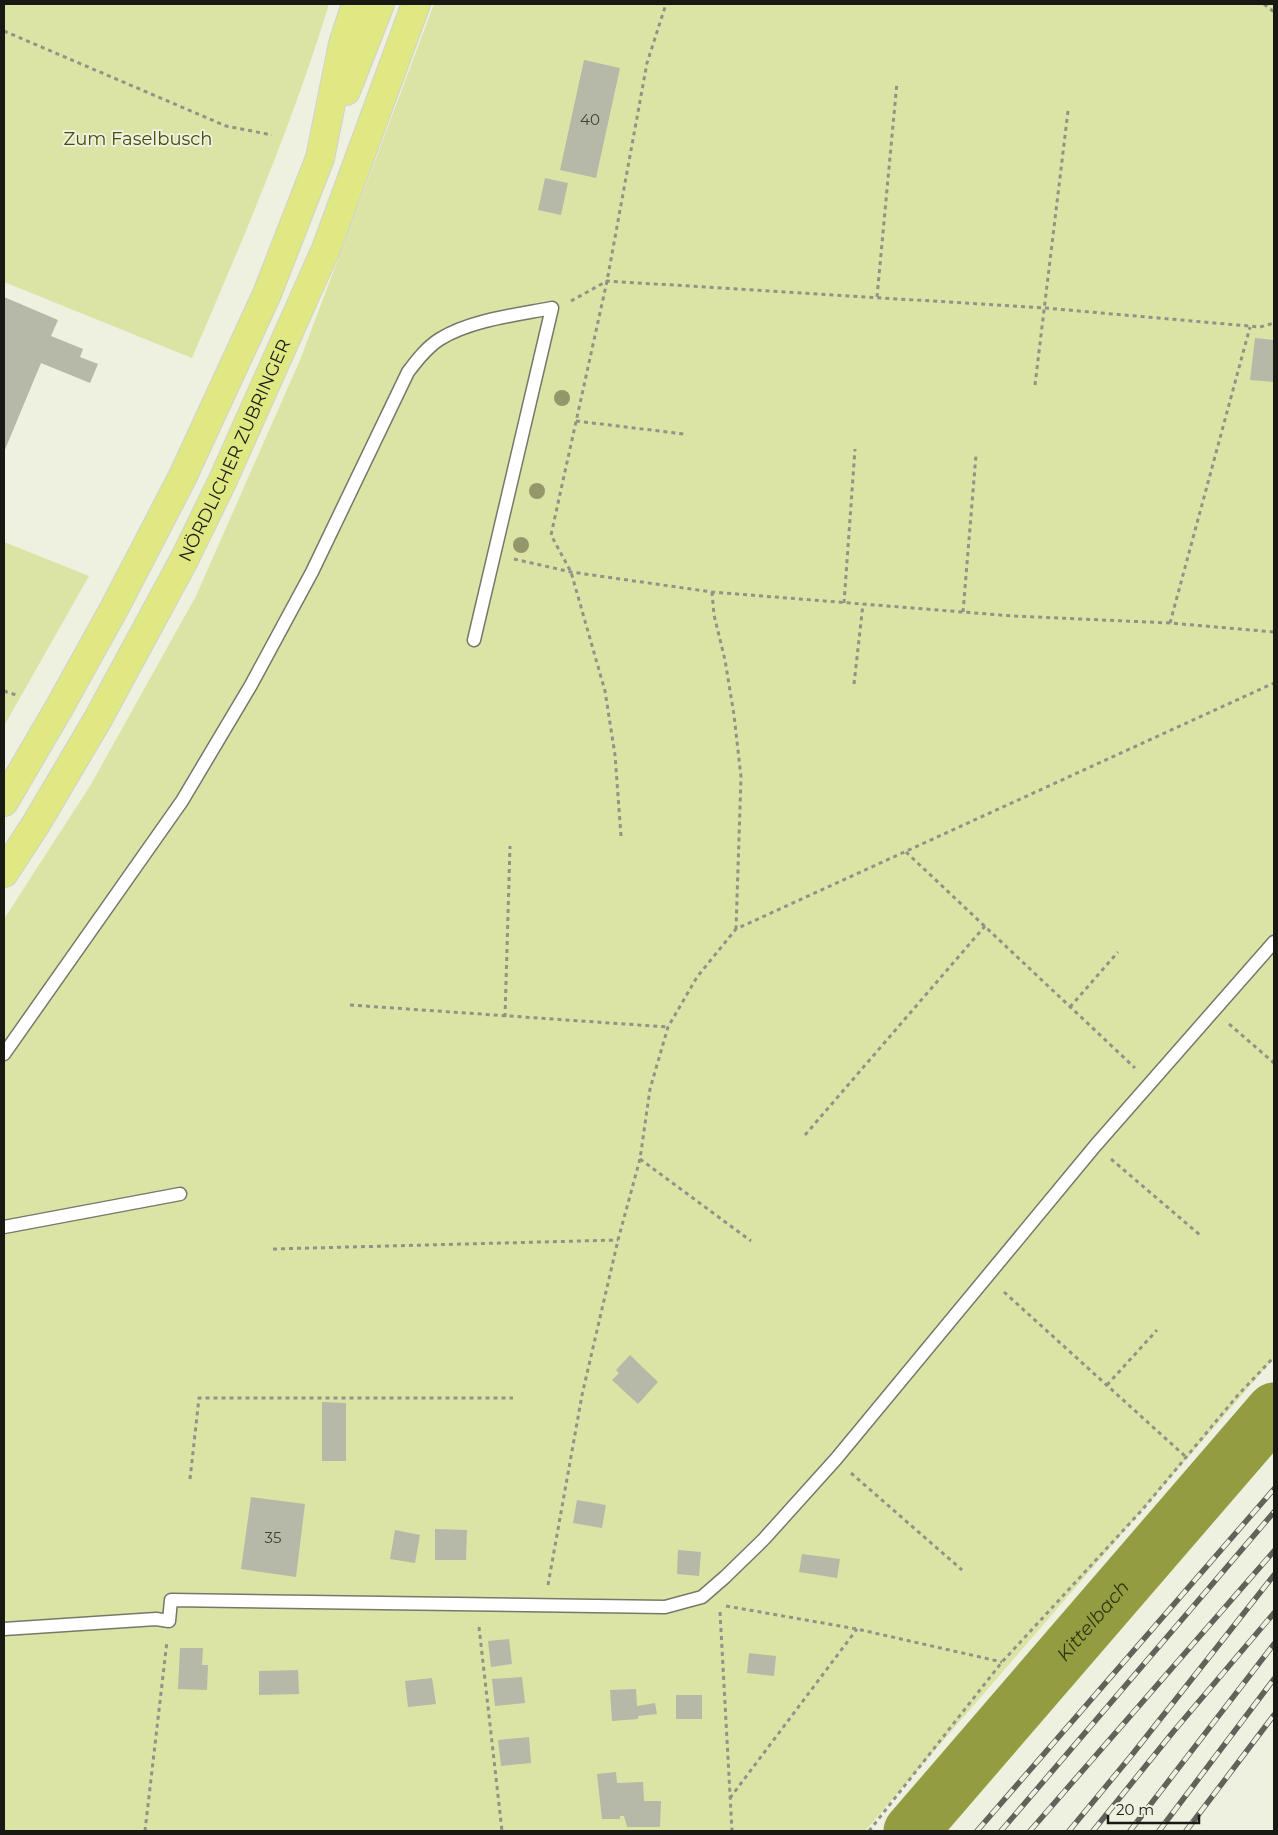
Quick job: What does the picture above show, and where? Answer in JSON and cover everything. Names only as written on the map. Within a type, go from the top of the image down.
[{"type":"main road","name":"NÖRDLICHER ZUBRINGER","points":[[4,802],[115,607],[182,478],[266,294],[320,158],[343,44],[356,4]]},
{"type":"main road","points":[[320,158],[380,4]]},
{"type":"main road","name":"NÖRDLICHER ZUBRINGER","points":[[4,873],[36,824],[98,719],[184,560],[223,480],[326,249],[416,4]]},
{"type":"lane","points":[[4,1054],[182,802],[236,710],[312,572],[408,372],[424,351],[440,338],[479,322],[552,308],[474,640]]},
{"type":"lane","points":[[4,1628],[156,1620],[169,1621],[171,1600],[665,1607],[702,1597],[764,1539],[836,1459],[1095,1146],[1274,942]]},
{"type":"lane","points":[[4,1227],[180,1194]]},
{"type":"path","points":[[621,836],[615,755],[605,691],[571,572],[551,535],[607,281],[647,63],[666,4]]},
{"type":"path","points":[[1264,4],[1274,12]]},
{"type":"path","points":[[4,31],[226,126],[272,135]]},
{"type":"path","points":[[876,298],[897,82]]},
{"type":"path","points":[[1035,385],[1068,111]]},
{"type":"path","points":[[552,308],[567,303],[607,281],[1045,308],[1260,327],[1274,323]]},
{"type":"path","points":[[1170,623],[1250,326]]},
{"type":"path","points":[[576,421],[684,434]]},
{"type":"path","points":[[844,603],[855,449]]},
{"type":"path","points":[[963,612],[976,455]]},
{"type":"path","points":[[494,555],[571,572],[712,592],[1013,616],[1170,623],[1274,632]]},
{"type":"path","points":[[712,592],[714,615],[725,660],[733,706],[741,777],[736,929]]},
{"type":"path","points":[[854,684],[863,604]]},
{"type":"path","points":[[544,1605],[582,1395],[618,1240],[640,1159],[650,1089],[668,1027],[697,977],[736,929],[1274,683]]},
{"type":"path","points":[[4,691],[19,696]]},
{"type":"path","points":[[505,1017],[510,846]]},
{"type":"path","points":[[906,852],[1150,1082]]},
{"type":"path","points":[[805,1135],[985,926]]},
{"type":"path","points":[[1070,1007],[1118,952]]},
{"type":"path","points":[[350,1005],[668,1027]]},
{"type":"path","points":[[1213,1010],[1274,1063]]},
{"type":"path","points":[[1095,1146],[1200,1235]]},
{"type":"path","points":[[640,1159],[750,1241]]},
{"type":"path","points":[[273,1249],[618,1240]]},
{"type":"path","points":[[987,1276],[1186,1457]]},
{"type":"path","points":[[1107,1385],[1157,1330]]},
{"type":"path","points":[[869,1831],[1002,1662],[1142,1510],[1238,1395],[1274,1357]]},
{"type":"path","points":[[190,1479],[198,1398],[513,1398]]},
{"type":"path","points":[[836,1459],[962,1570]]},
{"type":"path","points":[[476,1604],[502,1831]]},
{"type":"path","points":[[732,1831],[719,1605],[857,1629],[1002,1662]]},
{"type":"path","points":[[144,1831],[169,1621]]},
{"type":"path","points":[[730,1798],[857,1629]]},
{"type":"green space","name":"Zum Faselbusch","points":[[4,4],[329,4],[283,139],[192,358],[4,282]]},
{"type":"green space","points":[[434,4],[1274,4],[1274,1358],[865,1831],[4,1831],[4,919],[90,786],[196,596],[300,360]]},
{"type":"green space","points":[[4,542],[89,576],[4,726]]},
{"type":"building","points":[[584,60],[620,68],[596,178],[560,170]]},
{"type":"building","points":[[545,178],[568,183],[561,215],[538,210]]},
{"type":"building","points":[[4,297],[58,320],[51,336],[83,349],[80,357],[98,364],[90,383],[41,363],[4,452]]},
{"type":"building","points":[[1255,338],[1274,340],[1274,382],[1250,380]]},
{"type":"building","points":[[630,1355],[658,1382],[638,1404],[612,1380],[619,1373],[616,1370]]},
{"type":"building","points":[[322,1402],[346,1403],[346,1461],[322,1461]]},
{"type":"building","points":[[251,1497],[305,1504],[296,1577],[241,1569]]},
{"type":"building","points":[[577,1500],[606,1505],[602,1528],[573,1523]]},
{"type":"building","points":[[435,1529],[467,1530],[466,1560],[435,1560]]},
{"type":"building","points":[[395,1530],[420,1535],[415,1563],[390,1559]]},
{"type":"building","points":[[678,1550],[701,1552],[699,1576],[677,1574]]},
{"type":"building","points":[[802,1554],[840,1559],[837,1578],[799,1572]]},
{"type":"building","points":[[509,1639],[512,1664],[491,1667],[488,1641]]},
{"type":"building","points":[[180,1648],[203,1648],[202,1665],[208,1665],[207,1690],[178,1689]]},
{"type":"building","points":[[749,1653],[776,1656],[774,1676],[747,1673]]},
{"type":"building","points":[[298,1670],[299,1694],[259,1695],[259,1671]]},
{"type":"building","points":[[522,1677],[525,1703],[495,1706],[492,1679]]},
{"type":"building","points":[[432,1678],[436,1704],[408,1707],[405,1681]]},
{"type":"building","points":[[636,1689],[637,1706],[655,1703],[657,1714],[638,1716],[638,1719],[612,1721],[610,1690]]},
{"type":"building","points":[[676,1695],[702,1695],[702,1719],[676,1719]]},
{"type":"building","points":[[529,1737],[531,1763],[501,1766],[498,1740]]},
{"type":"building","points":[[616,1772],[617,1783],[643,1782],[644,1801],[661,1801],[660,1827],[627,1827],[624,1816],[620,1816],[620,1819],[602,1819],[597,1774]]},
{"type":"waterway","name":"Kittelbach","points":[[911,1831],[1274,1410]]},
{"type":"railway","points":[[977,1831],[1274,1489]]},
{"type":"railway","points":[[1001,1831],[1274,1512]]},
{"type":"railway","points":[[1030,1831],[1274,1551]]},
{"type":"railway","points":[[1069,1831],[1131,1756],[1274,1575]]},
{"type":"railway","points":[[1093,1831],[1173,1732],[1274,1613]]},
{"type":"railway","points":[[1130,1831],[1274,1644]]},
{"type":"railway","points":[[1159,1831],[1274,1679]]},
{"type":"railway","points":[[1186,1831],[1274,1715]]}]
